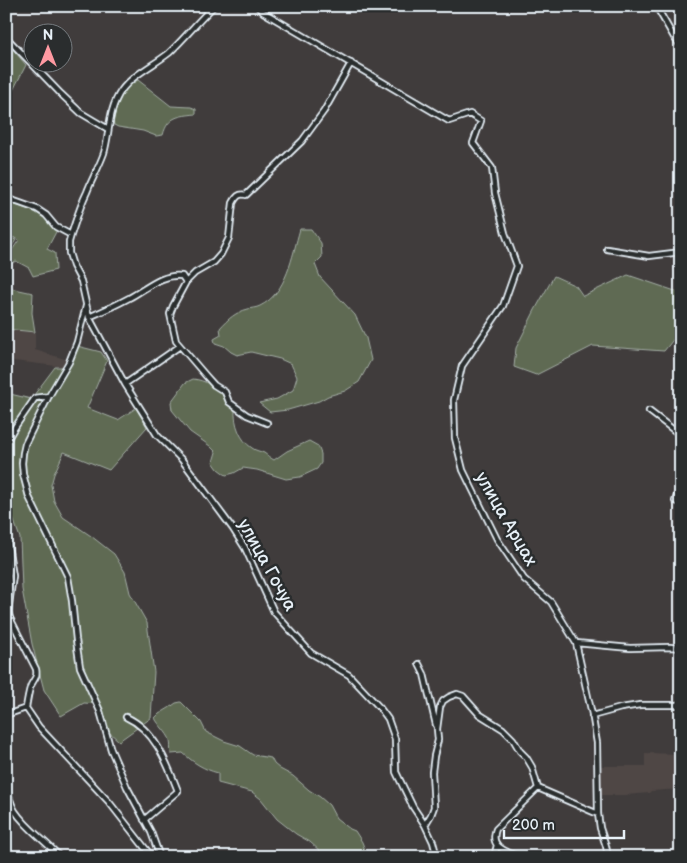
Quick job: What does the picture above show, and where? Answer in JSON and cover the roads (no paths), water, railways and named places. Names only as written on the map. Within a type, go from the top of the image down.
[{"type":"street","name":"улица Гочуа","points":[[214,6],[170,51],[126,84],[120,92],[113,106],[103,155],[71,235],[69,253],[81,281],[90,316],[125,384],[157,436],[182,460],[233,529],[245,548],[274,612],[311,653],[349,675],[388,718],[395,739],[396,772],[413,807],[425,825],[433,842],[437,857]]},
{"type":"street","points":[[257,6],[263,12],[351,63],[324,110],[302,141],[246,195],[242,194],[235,198],[229,238],[214,262],[195,273],[186,282],[170,314],[176,341],[214,384],[225,392],[229,402],[247,416],[267,423]]},
{"type":"street","points":[[656,6],[681,46]]},
{"type":"street","points":[[6,37],[81,113],[108,129]]},
{"type":"street","name":"улица Арцах","points":[[351,63],[449,121],[470,114],[482,121],[473,143],[492,168],[495,193],[505,233],[517,266],[502,306],[462,366],[454,400],[455,438],[463,470],[497,539],[524,579],[551,602],[576,643],[597,743],[598,814],[608,857]]},
{"type":"street","points":[[6,198],[46,215],[56,227],[71,235]]},
{"type":"street","points":[[607,249],[649,256],[681,252]]},
{"type":"street","points":[[90,316],[170,277],[182,276],[186,282]]},
{"type":"street","points":[[87,303],[83,321],[67,366],[49,396],[25,444],[22,474],[29,498],[68,577],[80,667],[100,711],[111,750],[127,787],[151,832],[160,857]]},
{"type":"street","points":[[125,384],[180,346]]},
{"type":"street","points":[[6,442],[35,398],[49,396]]},
{"type":"street","points":[[649,411],[675,430],[680,436],[681,450]]},
{"type":"street","points":[[681,484],[675,501],[681,503]]},
{"type":"street","points":[[6,533],[13,576],[8,612],[37,674],[36,679],[31,685],[26,708],[39,727],[109,802],[152,857]]},
{"type":"street","points":[[576,643],[630,648],[681,648]]},
{"type":"street","points":[[419,664],[424,674],[438,740],[432,772],[434,807],[432,815],[425,825]]},
{"type":"street","points":[[437,729],[442,701],[449,696],[457,694],[463,696],[479,714],[502,729],[513,739],[532,767],[538,788]]},
{"type":"street","points":[[592,716],[640,705],[676,706],[681,704]]},
{"type":"street","points":[[6,715],[26,708]]},
{"type":"street","points":[[126,717],[146,730],[156,744],[169,768],[178,792],[144,820]]},
{"type":"street","points":[[6,788],[14,808],[28,827],[50,845],[60,857]]},
{"type":"street","points":[[538,788],[598,814]]},
{"type":"street","points":[[518,857],[497,845],[494,838],[496,829],[538,788]]},
{"type":"street","points":[[494,857],[497,845]]}]
